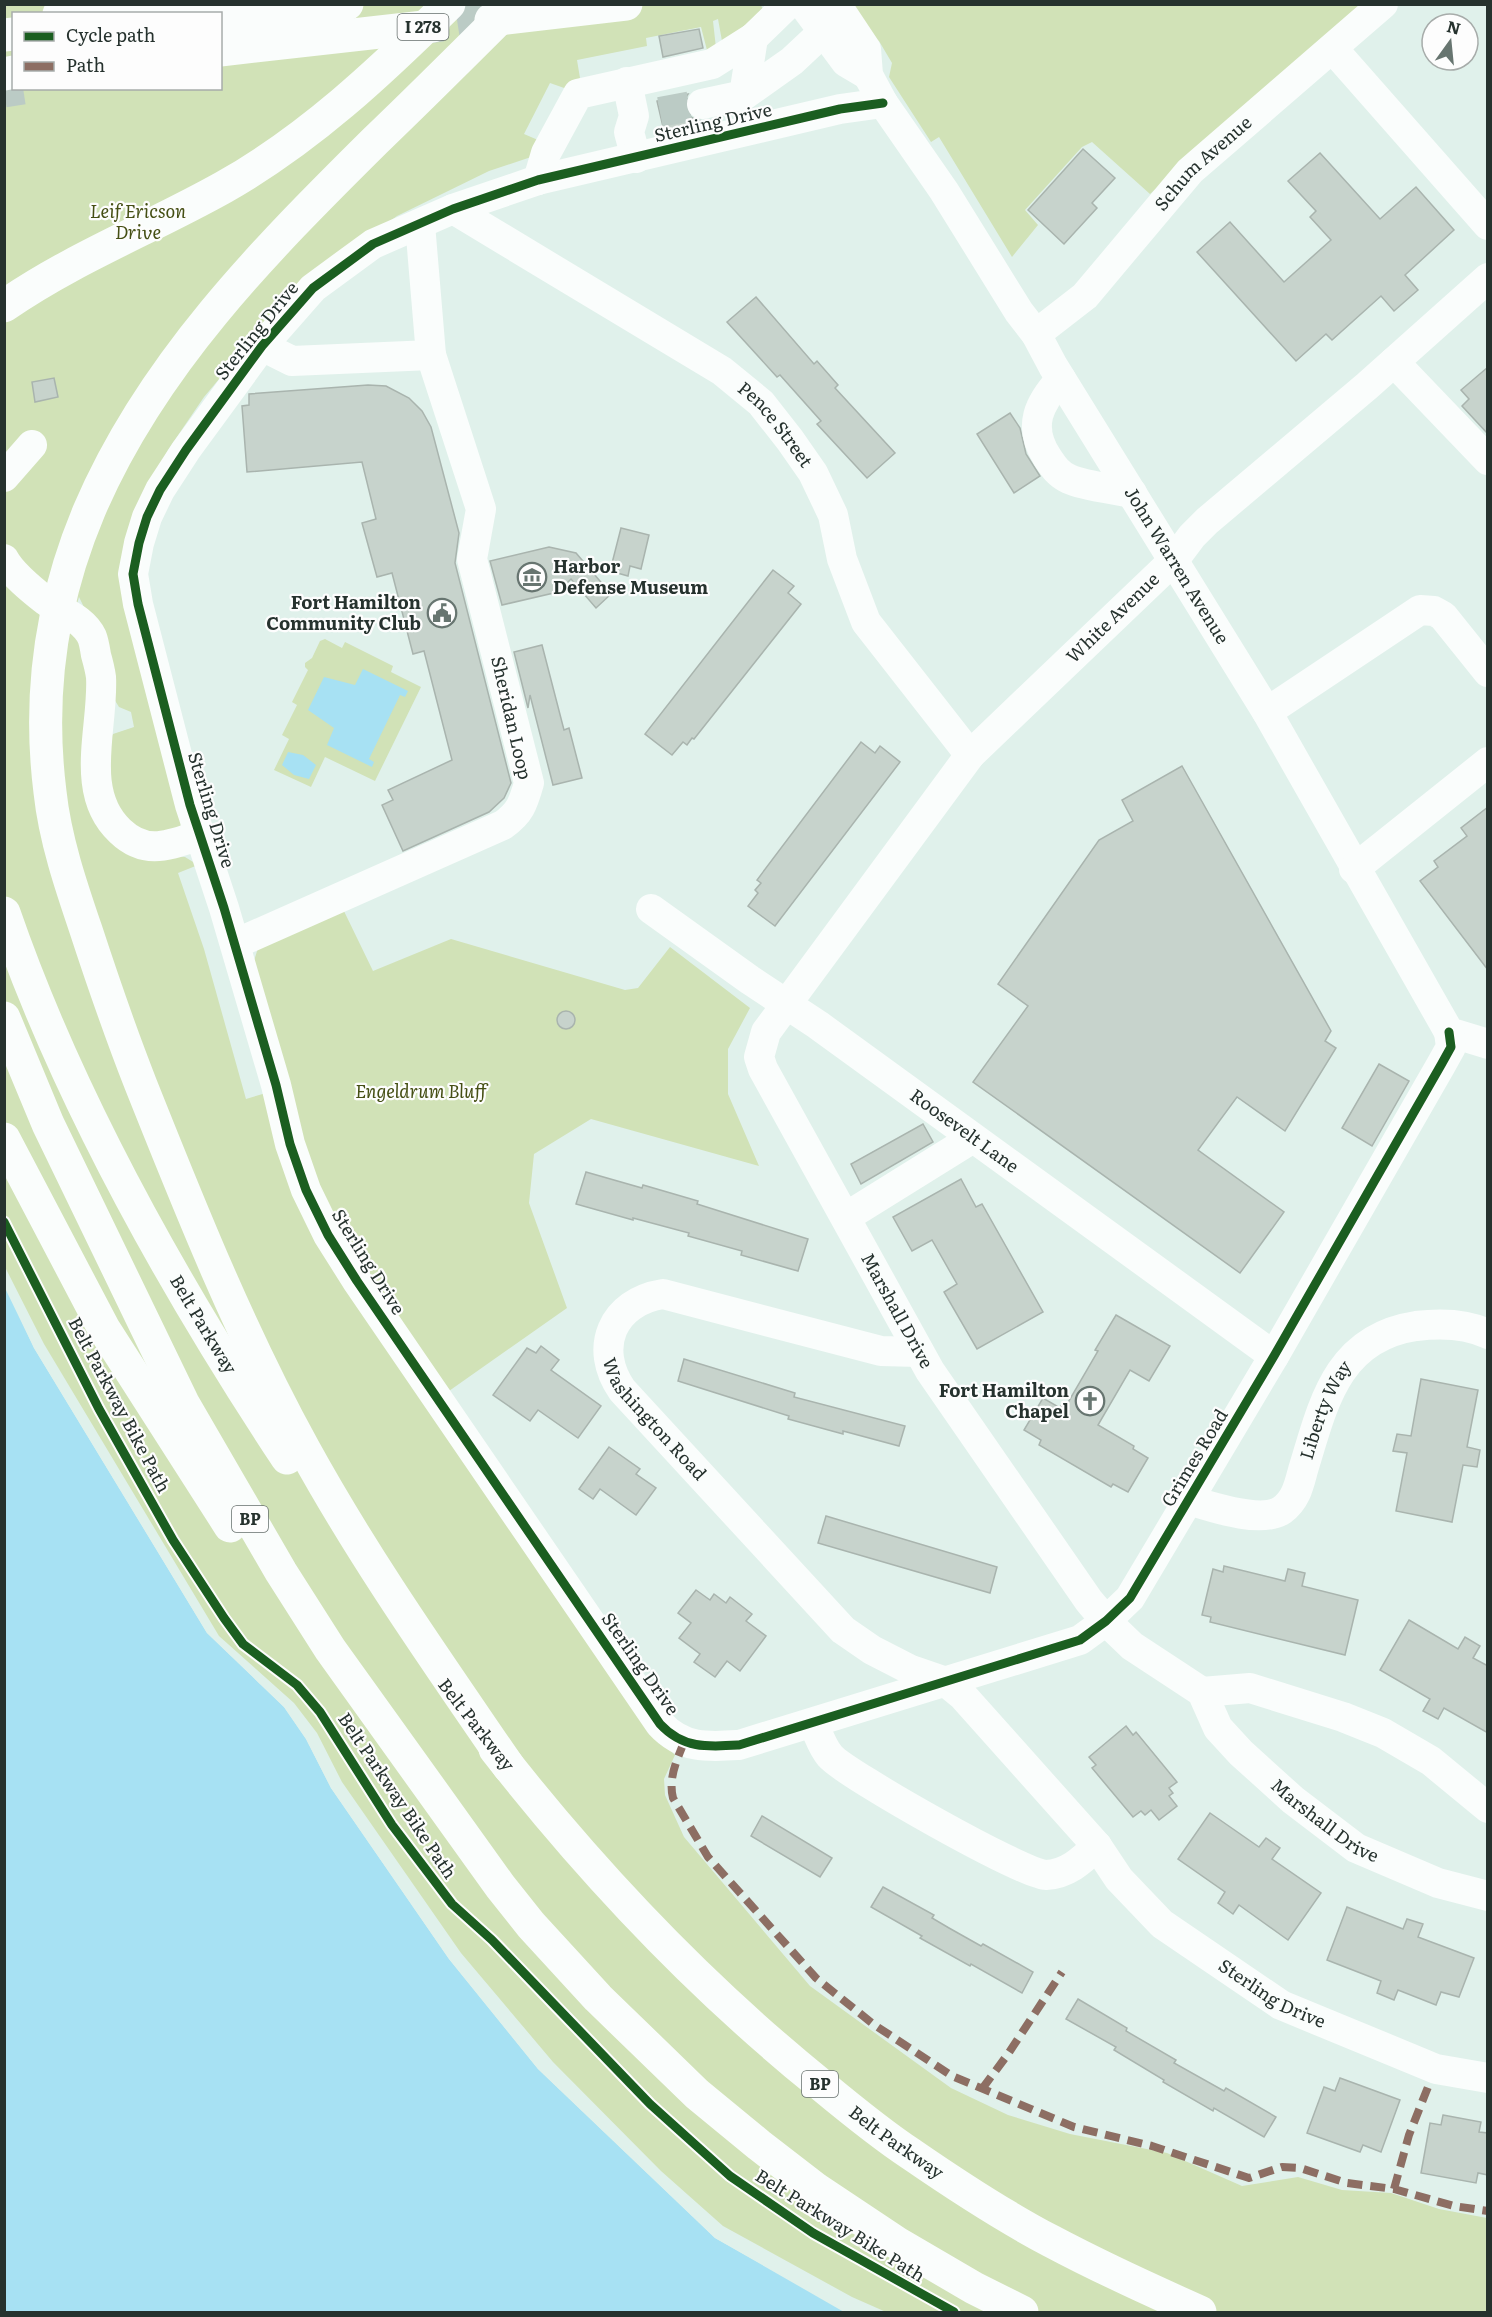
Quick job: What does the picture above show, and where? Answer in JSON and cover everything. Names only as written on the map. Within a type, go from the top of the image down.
[{"type":"highway","points":[[70,12],[120,4]]},
{"type":"highway","points":[[153,12],[197,4]]},
{"type":"highway","points":[[222,19],[346,4]]},
{"type":"highway","points":[[4,306],[66,267],[224,187],[275,155],[369,82],[449,4]]},
{"type":"highway","points":[[509,1767],[366,1556],[304,1449],[269,1382],[185,1196],[118,1028],[67,875],[50,800],[46,750],[46,683],[54,626],[62,591],[88,514],[140,415],[209,316],[280,236],[514,4]]},
{"type":"highway","name":"I 278","points":[[222,50],[626,4]]},
{"type":"highway","points":[[222,27],[307,9]]},
{"type":"highway","name":"Belt Parkway","points":[[4,913],[44,1016],[84,1108],[178,1282],[281,1450],[373,1588],[509,1767],[580,1853],[655,1934],[777,2050],[864,2120],[909,2153],[1011,2218],[1060,2246],[1200,2313]]},
{"type":"highway","name":"BP","points":[[4,1018],[48,1124],[183,1403],[281,1572],[330,1649],[500,1886],[531,1925],[598,1998],[697,2094],[759,2145],[816,2189],[897,2243],[1022,2313]]},
{"type":"highway","points":[[4,1139],[104,1329],[305,1645],[400,1776],[500,1886]]},
{"type":"street","points":[[538,180],[546,153],[578,94],[712,64],[753,38],[788,4]]},
{"type":"street","name":"John Warren Avenue","points":[[803,4],[846,62],[868,75]]},
{"type":"street","name":"John Warren Avenue","points":[[836,4],[866,49],[868,75],[883,103],[944,191],[1019,312],[1036,334],[1061,379],[1267,712],[1354,869],[1449,1032]]},
{"type":"street","name":"Schum Avenue","points":[[1036,334],[1085,296],[1190,171],[1383,4]]},
{"type":"street","points":[[702,104],[744,95],[792,61],[824,32]]},
{"type":"street","points":[[744,95],[753,38]]},
{"type":"street","points":[[1333,49],[1488,225]]},
{"type":"street","points":[[627,82],[647,114],[629,132],[636,158]]},
{"type":"street","name":"Sterling Drive","points":[[813,1723],[739,1744],[712,1747],[684,1742],[670,1734],[660,1724],[357,1281],[328,1235],[306,1190],[290,1144],[276,1085],[235,944],[200,835],[138,604],[133,574],[147,517],[160,490],[220,402],[262,346],[313,288],[374,244],[453,209],[538,180],[840,109],[883,103]]},
{"type":"street","name":"Pence Street","points":[[453,209],[722,371],[761,403],[813,473],[833,515],[842,559],[866,622],[970,755]]},
{"type":"street","name":"Sheridan Loop","points":[[235,944],[503,825],[517,815],[529,783],[472,559],[481,509],[431,355],[420,224]]},
{"type":"street","name":"White Avenue","points":[[786,1003],[970,755],[1174,560],[1192,536],[1219,511],[1394,362],[1488,278]]},
{"type":"street","points":[[262,346],[291,361],[431,355]]},
{"type":"street","points":[[1394,362],[1488,460]]},
{"type":"street","points":[[1061,379],[1044,398],[1039,412],[1036,427],[1039,445],[1056,471],[1070,480],[1132,493]]},
{"type":"street","points":[[4,477],[32,444]]},
{"type":"street","points":[[6,564],[46,601],[76,618],[92,636],[101,676],[95,762],[100,799],[113,825],[130,841],[144,847],[170,845],[200,835]]},
{"type":"street","points":[[1267,712],[1420,610],[1434,611],[1443,616],[1488,672]]},
{"type":"street","points":[[1354,869],[1488,762]]},
{"type":"street","name":"Roosevelt Lane","points":[[651,909],[974,1137],[1274,1356]]},
{"type":"street","name":"Marshall Drive","points":[[786,1003],[766,1032],[759,1057],[763,1069],[919,1352],[1089,1601],[1106,1622],[1132,1646],[1202,1692],[1218,1728],[1241,1753],[1293,1800],[1356,1848],[1438,1883],[1488,1896]]},
{"type":"street","points":[[1449,1032],[1488,1044]]},
{"type":"street","name":"Grimes Road","points":[[813,1723],[1080,1640],[1106,1622],[1130,1598],[1274,1356],[1450,1047],[1449,1032]]},
{"type":"street","points":[[846,1217],[974,1137]]},
{"type":"street","name":"Washington Road","points":[[919,1352],[881,1351],[663,1294],[635,1303],[622,1313],[608,1342],[612,1376],[622,1390],[843,1630],[911,1670],[946,1682]]},
{"type":"street","name":"Liberty Way","points":[[1189,1500],[1234,1512],[1259,1515],[1281,1511],[1295,1498],[1324,1404],[1336,1377],[1350,1359],[1369,1342],[1395,1329],[1431,1324],[1458,1324],[1488,1334]]},
{"type":"street","name":"Sterling Drive","points":[[946,1682],[978,1711],[1097,1846],[1119,1879],[1162,1924],[1281,2005],[1436,2069],[1488,2078]]},
{"type":"street","points":[[1202,1692],[1250,1688],[1343,1717],[1383,1733],[1431,1761],[1488,1808]]},
{"type":"street","points":[[813,1723],[829,1755],[847,1771],[942,1826],[1010,1861],[1044,1875],[1065,1871],[1097,1846]]},
{"type":"green space","name":"Leif Ericson Drive","points":[[5,5],[761,5],[763,10],[760,17],[722,41],[718,19],[713,21],[716,48],[708,54],[701,27],[646,38],[647,46],[577,60],[580,78],[567,89],[550,83],[524,134],[545,143],[545,149],[540,154],[489,171],[397,216],[329,265],[266,323],[204,397],[168,450],[139,507],[123,551],[123,590],[183,808],[180,829],[159,839],[140,839],[125,830],[114,814],[107,795],[104,774],[106,753],[113,734],[134,727],[131,712],[119,707],[106,686],[106,652],[79,597],[77,604],[80,639],[89,649],[94,671],[92,786],[96,803],[112,835],[131,852],[185,857],[198,865],[178,873],[204,949],[246,1099],[266,1093],[276,1142],[304,1217],[647,1728],[675,1755],[664,1779],[665,1795],[684,1837],[810,1986],[951,2088],[1008,2115],[1070,2134],[1167,2153],[1242,2186],[1298,2177],[1342,2190],[1391,2193],[1439,2209],[1487,2218],[1487,2312],[886,2312],[852,2297],[723,2226],[661,2171],[553,2062],[461,1953],[342,1782],[317,1733],[294,1703],[219,1636],[44,1344],[5,1267]]},
{"type":"green space","points":[[847,5],[1361,5],[1150,194],[1092,142],[1082,147],[1025,210],[1038,225],[1012,257],[939,137],[931,142],[889,77],[892,63],[879,41],[863,35]]},
{"type":"green space","points":[[325,639],[342,648],[345,642],[393,666],[391,672],[421,687],[375,781],[325,757],[311,787],[274,770],[289,739],[282,735],[297,705],[292,702],[308,670],[305,663],[312,658],[320,641]]},
{"type":"green space","name":"Engeldrum Bluff","points":[[342,907],[373,971],[451,939],[625,990],[638,988],[670,947],[750,1008],[728,1049],[728,1094],[759,1166],[591,1119],[534,1154],[529,1203],[567,1308],[449,1391],[329,1214],[306,1162],[253,964],[258,948]]},
{"type":"water","points":[[363,669],[408,691],[405,697],[400,695],[369,759],[374,762],[372,767],[327,745],[334,728],[308,710],[324,677],[355,685]]},
{"type":"water","points":[[288,752],[303,755],[316,765],[309,779],[294,775],[282,765]]},
{"type":"water","points":[[4,1286],[34,1348],[207,1633],[284,1707],[306,1739],[331,1788],[449,1959],[538,2069],[715,2238],[844,2312],[5,2312]]},
{"type":"pier","points":[[4,1283],[36,1346],[209,1631],[287,1705],[334,1786],[451,1957],[540,2067],[716,2236],[847,2312],[715,2238],[538,2069],[449,1959],[331,1788],[306,1739],[284,1707],[207,1633],[34,1348]]},
{"type":"building","points":[[699,29],[703,48],[663,57],[659,36]]},
{"type":"building","points":[[688,94],[685,99],[685,108],[690,116],[703,123],[664,131],[657,101]]},
{"type":"building","points":[[1083,149],[1115,178],[1092,203],[1097,208],[1064,244],[1028,210]]},
{"type":"building","points":[[1320,153],[1380,219],[1416,187],[1454,230],[1405,275],[1418,290],[1394,311],[1381,296],[1332,340],[1326,334],[1296,361],[1197,252],[1230,222],[1284,282],[1331,240],[1310,217],[1316,211],[1288,181]]},
{"type":"building","points":[[756,297],[814,364],[817,361],[838,385],[835,388],[895,453],[867,478],[817,424],[821,421],[780,375],[777,377],[727,322]]},
{"type":"building","points":[[1488,367],[1488,434],[1462,406],[1469,399],[1461,390]]},
{"type":"building","points":[[54,378],[58,397],[35,402],[32,382]]},
{"type":"building","name":"Fort Hamilton Community Club","points":[[368,385],[386,386],[409,398],[422,411],[431,427],[459,533],[455,563],[511,783],[504,798],[489,812],[403,851],[382,805],[393,800],[388,790],[452,760],[424,651],[413,654],[392,573],[377,577],[362,523],[376,519],[362,462],[247,472],[242,406],[249,405],[249,394]]},
{"type":"building","points":[[1010,413],[1020,428],[1026,454],[1040,476],[1014,493],[977,434]]},
{"type":"building","points":[[621,528],[649,535],[641,569],[630,566],[628,576],[610,571]]},
{"type":"building","name":"Harbor Defense Museum","points":[[549,547],[576,553],[611,594],[596,608],[571,579],[558,592],[502,605],[490,561]]},
{"type":"building","points":[[773,570],[794,586],[788,593],[801,604],[694,739],[692,738],[687,745],[683,742],[672,755],[645,734]]},
{"type":"building","points":[[542,645],[564,730],[569,728],[582,778],[553,785],[530,695],[528,708],[514,652]]},
{"type":"building","points":[[861,742],[875,753],[880,746],[900,762],[775,926],[748,906],[758,893],[755,890],[761,883],[757,880]]},
{"type":"building","points":[[1182,766],[1331,1031],[1325,1041],[1336,1048],[1285,1131],[1237,1097],[1198,1150],[1284,1212],[1240,1273],[973,1082],[1028,1006],[998,984],[1099,840],[1133,821],[1122,800]]},
{"type":"building","points":[[1488,807],[1488,970],[1420,881],[1438,867],[1434,861],[1467,836],[1461,828]]},
{"type":"building","points":[[562,1011],[570,1011],[575,1016],[573,1027],[562,1029],[557,1024],[557,1016]]},
{"type":"building","points":[[1379,1064],[1409,1081],[1372,1146],[1342,1128]]},
{"type":"building","points":[[923,1124],[933,1142],[861,1184],[851,1164]]},
{"type":"building","points":[[586,1172],[698,1201],[697,1204],[808,1239],[798,1271],[741,1255],[742,1251],[688,1236],[689,1233],[576,1204]]},
{"type":"building","points":[[961,1179],[976,1207],[982,1204],[1043,1312],[977,1349],[944,1292],[957,1284],[932,1240],[912,1251],[893,1217]]},
{"type":"building","name":"Fort Hamilton Chapel","points":[[1116,1315],[1170,1346],[1149,1381],[1130,1370],[1098,1425],[1134,1446],[1133,1449],[1148,1458],[1128,1492],[1113,1484],[1111,1487],[1039,1445],[1041,1440],[1024,1430],[1043,1398],[1060,1408],[1062,1404],[1066,1406]]},
{"type":"building","points":[[541,1346],[559,1360],[551,1370],[601,1406],[578,1438],[538,1410],[530,1421],[493,1395],[527,1348],[536,1353]]},
{"type":"building","points":[[684,1359],[795,1393],[794,1397],[905,1426],[899,1446],[788,1419],[789,1416],[678,1381]]},
{"type":"building","points":[[1421,1379],[1478,1390],[1467,1447],[1480,1450],[1477,1467],[1463,1465],[1452,1522],[1396,1511],[1407,1453],[1393,1451],[1397,1434],[1411,1436]]},
{"type":"building","points":[[609,1447],[640,1469],[636,1474],[656,1488],[636,1515],[600,1489],[593,1499],[579,1489]]},
{"type":"building","points":[[826,1516],[997,1567],[990,1593],[818,1543]]},
{"type":"building","points":[[1224,1566],[1285,1581],[1288,1569],[1305,1573],[1302,1586],[1358,1600],[1345,1655],[1210,1622],[1211,1617],[1202,1615],[1213,1569],[1223,1572]]},
{"type":"building","points":[[696,1590],[710,1600],[714,1594],[726,1603],[730,1597],[752,1614],[746,1621],[766,1636],[740,1671],[727,1661],[715,1677],[694,1662],[700,1654],[679,1638],[691,1623],[678,1613]]},
{"type":"building","points":[[1409,1620],[1458,1649],[1465,1637],[1480,1646],[1473,1658],[1488,1666],[1488,1733],[1444,1708],[1438,1719],[1423,1711],[1430,1699],[1380,1670]]},
{"type":"building","points":[[1126,1726],[1133,1735],[1136,1732],[1177,1782],[1169,1788],[1173,1793],[1169,1796],[1177,1806],[1159,1820],[1151,1810],[1145,1815],[1141,1811],[1133,1817],[1092,1768],[1096,1765],[1089,1757]]},
{"type":"building","points":[[1210,1813],[1259,1847],[1266,1838],[1280,1848],[1272,1859],[1321,1893],[1288,1940],[1239,1905],[1233,1914],[1218,1903],[1225,1892],[1178,1859]]},
{"type":"building","points":[[762,1816],[832,1858],[820,1877],[751,1836]]},
{"type":"building","points":[[883,1887],[934,1915],[932,1918],[949,1928],[1033,1972],[1022,1993],[920,1938],[922,1936],[871,1907]]},
{"type":"building","points":[[1347,1907],[1403,1929],[1407,1919],[1423,1924],[1418,1937],[1474,1958],[1459,1997],[1441,1992],[1436,2005],[1398,1990],[1394,2000],[1377,1993],[1381,1981],[1327,1960]]},
{"type":"building","points":[[1078,1999],[1127,2028],[1126,2031],[1176,2060],[1174,2063],[1224,2091],[1226,2088],[1276,2117],[1264,2137],[1163,2082],[1164,2080],[1114,2050],[1116,2047],[1066,2019]]},
{"type":"building","points":[[1340,2078],[1400,2100],[1381,2152],[1363,2145],[1360,2152],[1307,2133],[1324,2087],[1335,2091]]},
{"type":"building","points":[[1443,2115],[1481,2122],[1479,2132],[1488,2133],[1488,2175],[1478,2173],[1476,2183],[1421,2173],[1430,2123],[1441,2125]]},
{"type":"tunnel","points":[[409,30],[518,13]]},
{"type":"tunnel","points":[[4,91],[12,90]]},
{"type":"tunnel","points":[[660,112],[702,104]]},
{"type":"marked path","points":[[684,1742],[672,1776],[673,1798],[708,1857],[816,1978],[873,2024],[952,2076],[1074,2127],[1152,2146],[1249,2178],[1282,2167],[1300,2168],[1347,2183],[1394,2189],[1454,2206],[1488,2211]]},
{"type":"marked path","points":[[982,2089],[1062,1972]]},
{"type":"marked path","points":[[1394,2189],[1409,2135],[1428,2087]]},
{"type":"cycle path","points":[[883,103],[840,109],[538,180],[453,209],[373,244],[313,288],[262,346],[186,450],[160,490],[147,517],[133,574],[138,604],[190,805],[224,908],[276,1085],[290,1144],[306,1190],[328,1235],[357,1281],[660,1724],[678,1738],[696,1745],[739,1745],[1080,1640],[1106,1621],[1130,1598],[1274,1356],[1441,1065],[1451,1047],[1449,1032]]},
{"type":"cycle path","name":"Belt Parkway Bike Path","points":[[4,1222],[99,1409],[173,1540],[224,1618],[243,1644],[297,1685],[320,1712],[392,1825],[452,1904],[492,1940],[650,2104],[730,2176],[813,2233],[954,2312]]},
{"type":"place","name":"Harbor Defense Museum","points":[[532,577]]},
{"type":"place","name":"Fort Hamilton Community Club","points":[[442,613]]},
{"type":"place","name":"Fort Hamilton Chapel","points":[[1090,1401]]}]
